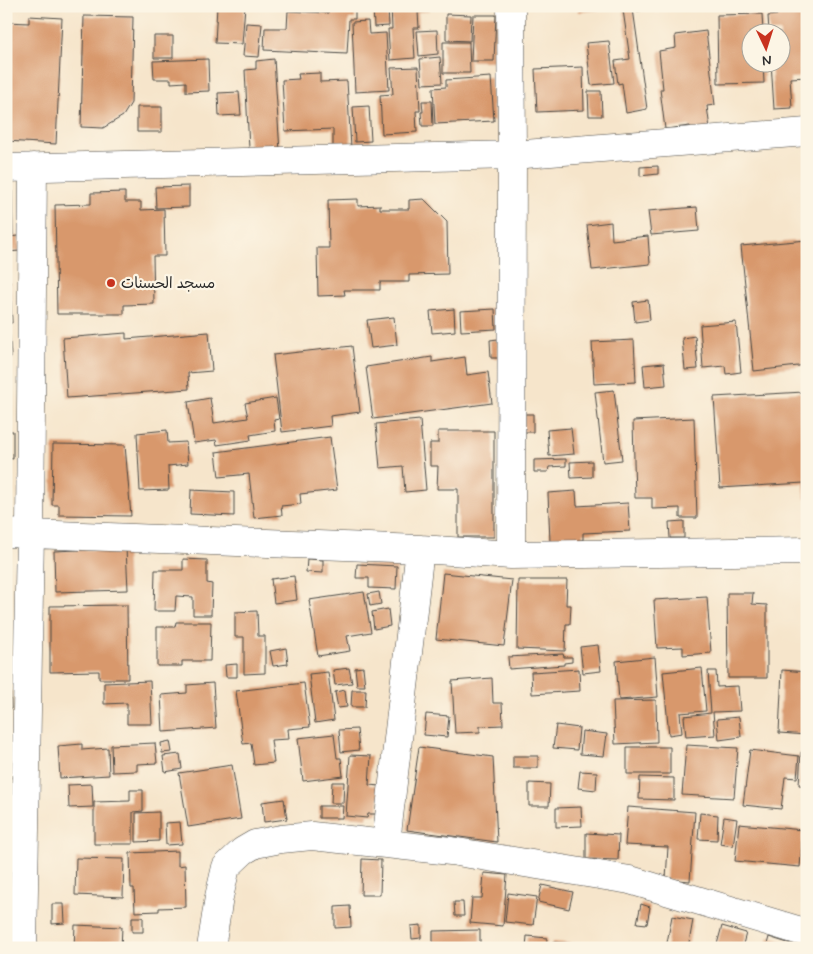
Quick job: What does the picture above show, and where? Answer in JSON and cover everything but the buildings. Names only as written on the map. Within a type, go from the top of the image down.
[{"type":"street","points":[[511,6],[511,555]]},
{"type":"street","points":[[6,168],[512,155],[807,132]]},
{"type":"street","points":[[23,948],[18,533],[33,168]]},
{"type":"street","points":[[18,533],[420,549],[511,555],[807,550]]},
{"type":"street","points":[[386,843],[420,549]]},
{"type":"street","points":[[211,948],[218,897],[226,867],[255,844],[312,836],[386,843],[630,880],[807,934]]},
{"type":"place","name":"مسجد الحسنات","points":[[111,283]]}]
